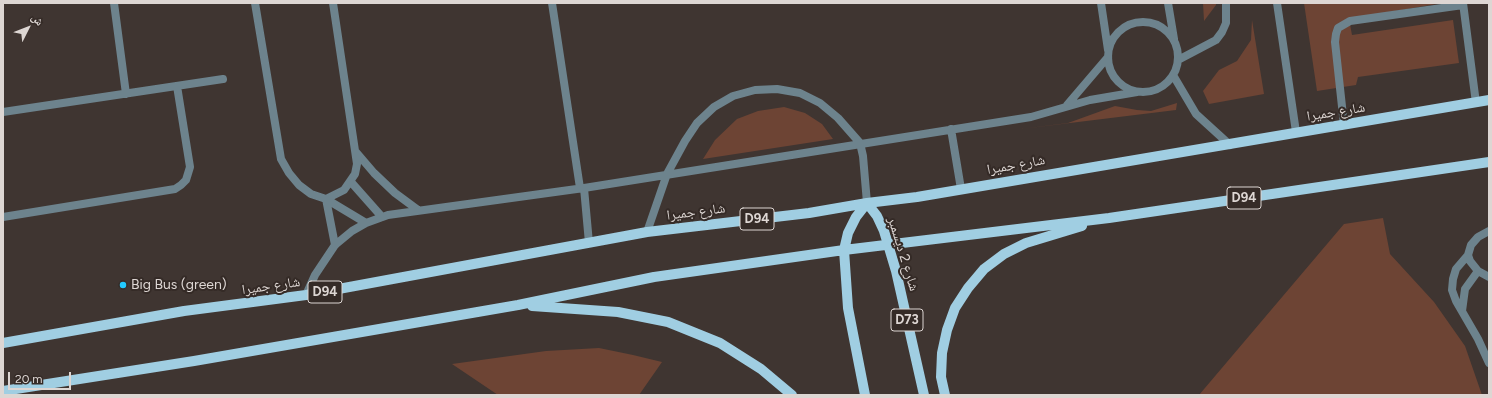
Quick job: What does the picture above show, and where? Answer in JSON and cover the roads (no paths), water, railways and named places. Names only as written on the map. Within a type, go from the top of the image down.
[{"type":"main road","name":"شارع جميرا","points":[[3,343],[184,311],[306,296],[647,232],[809,213],[1230,145],[1296,132],[1489,100]]},
{"type":"main road","name":"D94","points":[[3,391],[194,361],[518,305],[654,278],[844,250],[888,246],[1109,218],[1489,162]]},
{"type":"main road","name":"شارع 2 ديسمبر","points":[[867,203],[881,226],[896,271],[924,395]]},
{"type":"main road","points":[[866,395],[848,308],[844,250],[851,228],[867,203]]},
{"type":"main road","points":[[946,395],[942,369],[942,353],[947,330],[955,308],[968,288],[984,269],[1004,254],[1026,243],[1109,218]]},
{"type":"main road","points":[[518,305],[618,312],[668,322],[720,343],[761,369],[792,395]]},
{"type":"street","points":[[114,3],[126,94]]},
{"type":"street","points":[[255,3],[281,159],[289,173],[299,185],[311,194],[326,199],[366,223]]},
{"type":"street","points":[[326,199],[340,193],[351,182],[355,174],[356,152],[333,3]]},
{"type":"street","points":[[552,3],[582,188],[589,243]]},
{"type":"street","points":[[1101,3],[1109,65],[1116,80],[1129,89],[1137,92]]},
{"type":"street","points":[[306,296],[315,275],[335,245],[352,231],[366,223],[382,217],[418,210],[582,188],[1031,117],[1066,106],[1158,89],[1167,84],[1173,75],[1178,60],[1168,3]]},
{"type":"street","points":[[1178,60],[1216,40],[1226,23],[1226,3]]},
{"type":"street","points":[[1277,3],[1296,132]]},
{"type":"street","points":[[1344,125],[1335,42],[1338,28],[1350,21],[1463,4],[1476,103]]},
{"type":"street","points":[[1066,106],[1108,55],[1116,34],[1124,28],[1142,22],[1161,27],[1169,33],[1175,41]]},
{"type":"street","points":[[1173,75],[1196,114],[1230,145]]},
{"type":"street","points":[[3,112],[223,79]]},
{"type":"street","points":[[3,217],[175,189],[181,185],[186,180],[190,167],[177,86]]},
{"type":"street","points":[[647,232],[667,174],[684,141],[697,123],[714,107],[734,96],[755,90],[778,89],[800,93],[820,103],[838,118],[860,143],[864,163],[867,203]]},
{"type":"street","points":[[951,130],[961,189]]},
{"type":"street","points":[[356,152],[374,173],[395,193],[418,210]]},
{"type":"street","points":[[351,182],[382,217]]},
{"type":"street","points":[[326,199],[335,245]]},
{"type":"street","points":[[1489,231],[1478,237],[1471,245],[1468,255],[1456,269],[1452,279],[1452,290],[1456,301],[1478,339],[1489,363]]},
{"type":"street","points":[[1468,255],[1470,261],[1478,271],[1489,277]]},
{"type":"street","points":[[1462,311],[1466,289],[1478,271]]},
{"type":"place","name":"Big Bus (green)","points":[[123,285]]}]
